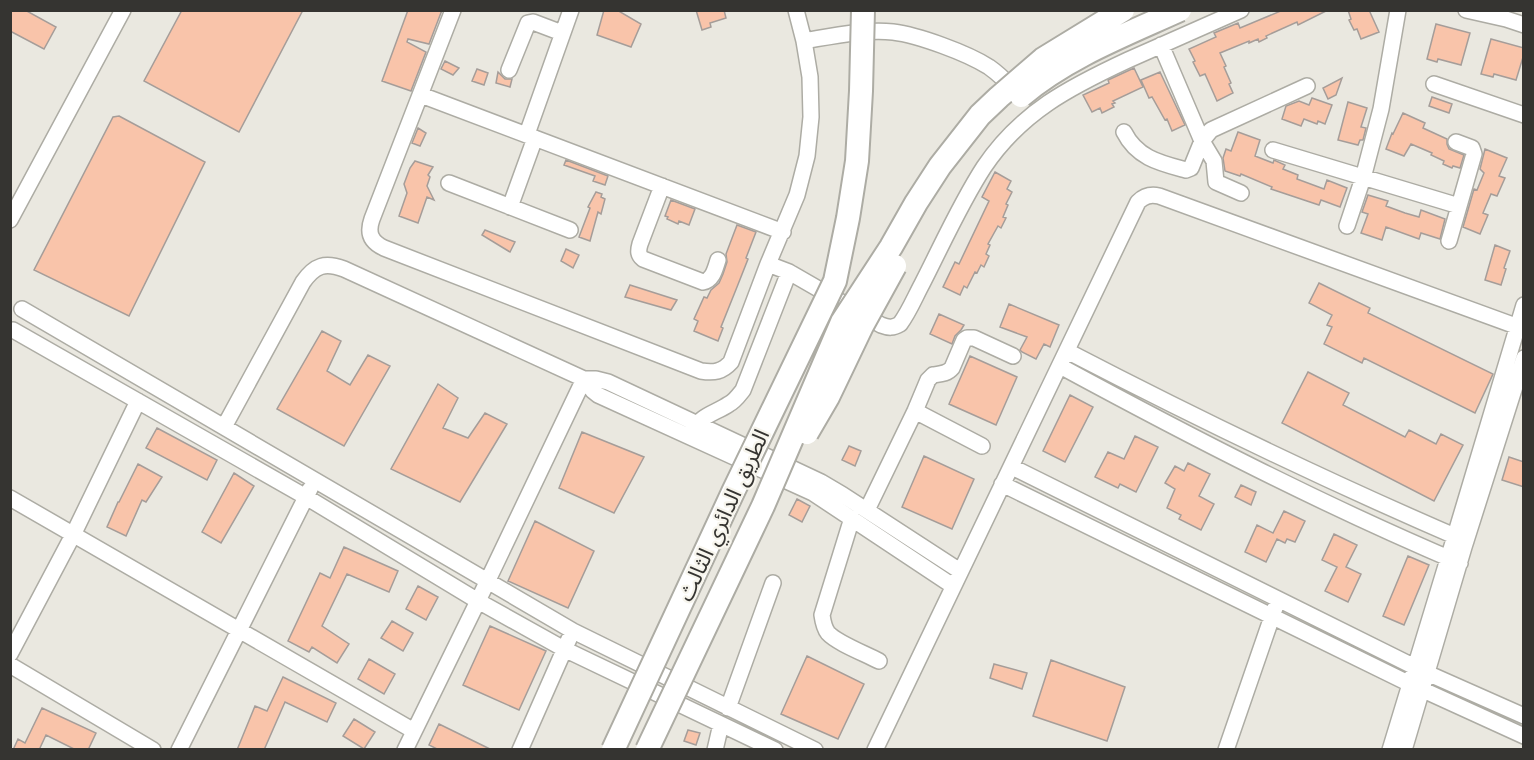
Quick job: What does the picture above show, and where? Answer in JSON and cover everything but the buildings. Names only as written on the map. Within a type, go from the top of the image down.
[{"type":"highway","name":"الطريق الدائري الثالث","points":[[613,750],[733,492],[835,281],[857,161],[862,10]]},
{"type":"highway","name":"الطريق الدائري الثالث","points":[[647,750],[763,506],[842,322],[940,166],[980,116],[1043,59],[1123,10]]},
{"type":"highway","points":[[763,506],[828,398],[862,326],[936,190],[950,171],[984,131],[1021,95],[1040,81],[1116,39],[1180,10]]},
{"type":"street","points":[[10,220],[123,10]]},
{"type":"street","points":[[453,10],[369,226],[372,240],[384,248],[701,371],[713,373],[720,371],[731,362],[797,195],[807,156],[812,117],[810,77],[796,10]]},
{"type":"street","points":[[510,207],[571,10]]},
{"type":"street","points":[[768,264],[789,273],[881,325],[894,327],[900,324],[984,166],[1005,140],[1035,112],[1083,81],[1241,10]]},
{"type":"street","points":[[1347,226],[1363,178],[1381,109],[1398,10]]},
{"type":"street","points":[[1466,10],[1524,25]]},
{"type":"street","points":[[509,70],[528,23],[533,22],[562,33]]},
{"type":"street","points":[[804,41],[874,32],[894,32],[928,41],[988,66],[1004,79],[1035,112]]},
{"type":"street","points":[[1161,45],[1202,141],[1214,161],[1216,182],[1241,193]]},
{"type":"street","points":[[1434,84],[1524,115]]},
{"type":"street","points":[[1124,132],[1135,149],[1143,155],[1186,170],[1191,168],[1202,141],[1215,128],[1306,86]]},
{"type":"street","points":[[421,94],[783,232]]},
{"type":"street","points":[[1449,241],[1474,154],[1472,148],[1456,142]]},
{"type":"street","points":[[1273,150],[1459,206]]},
{"type":"street","points":[[449,183],[570,230]]},
{"type":"street","points":[[662,186],[640,244],[640,257],[703,282],[710,280],[718,260]]},
{"type":"street","points":[[875,750],[1002,483],[1138,202],[1142,198],[1153,195],[1170,200],[1520,328]]},
{"type":"street","points":[[224,428],[303,282],[310,272],[321,266],[333,265],[584,379],[608,382],[813,493],[953,586]]},
{"type":"street","points":[[694,430],[708,415],[730,404],[743,390],[789,273]]},
{"type":"street","points":[[1461,539],[1520,328],[1524,305]]},
{"type":"street","points":[[22,309],[573,631],[815,750]]},
{"type":"street","points":[[13,330],[306,497],[478,601],[564,649],[775,750]]},
{"type":"street","points":[[867,510],[930,377],[950,371],[967,338],[974,338],[1013,356]]},
{"type":"street","points":[[1067,351],[1177,407],[1357,493],[1461,539]]},
{"type":"street","points":[[1404,750],[1416,687],[1454,560],[1524,358]]},
{"type":"street","points":[[1060,366],[1242,461],[1454,560]]},
{"type":"street","points":[[405,750],[584,379]]},
{"type":"street","points":[[10,654],[73,535],[138,402]]},
{"type":"street","points":[[915,411],[982,446]]},
{"type":"street","points":[[694,430],[810,477],[867,510],[960,571]]},
{"type":"street","points":[[1011,466],[1421,670],[1524,716]]},
{"type":"street","points":[[179,750],[314,481]]},
{"type":"street","points":[[1002,483],[1416,687],[1524,736]]},
{"type":"street","points":[[10,498],[414,731]]},
{"type":"street","points":[[852,518],[822,615],[823,624],[835,638],[879,661]]},
{"type":"street","points":[[728,708],[773,583]]},
{"type":"street","points":[[1226,750],[1278,599]]},
{"type":"street","points":[[519,750],[573,631]]},
{"type":"street","points":[[10,665],[153,750]]},
{"type":"street","points":[[1390,750],[1416,687]]},
{"type":"street","points":[[715,750],[721,724]]}]
